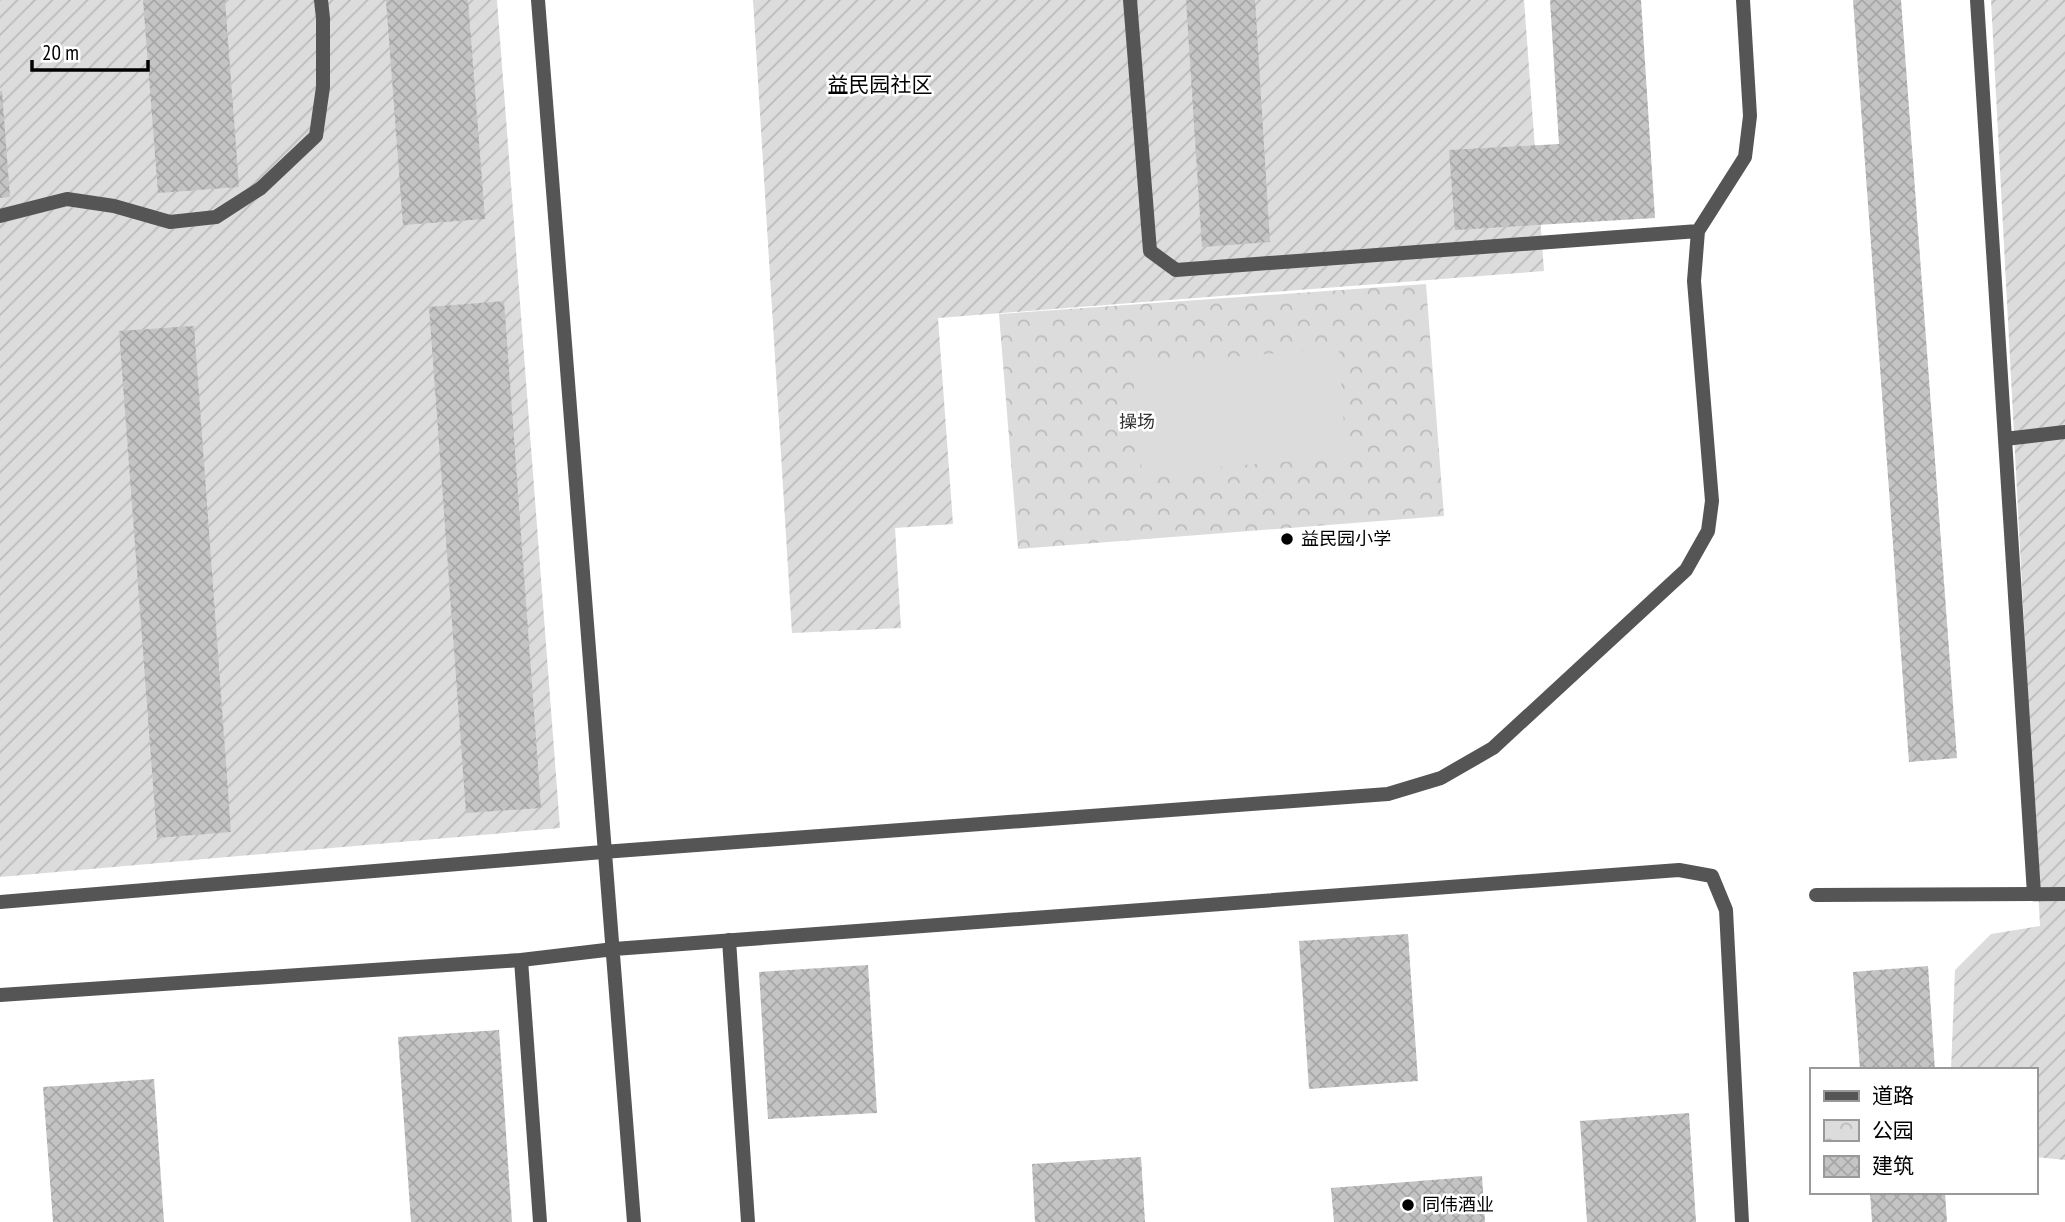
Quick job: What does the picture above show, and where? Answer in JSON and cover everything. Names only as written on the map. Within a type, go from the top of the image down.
[{"type":"street","points":[[0,216],[67,199],[114,206],[170,222],[216,217],[261,188],[316,136],[323,88],[321,0]]},
{"type":"street","points":[[538,0],[634,1222]]},
{"type":"street","points":[[1130,0],[1150,251],[1176,270],[1698,231]]},
{"type":"street","points":[[0,902],[603,852],[1388,794],[1441,778],[1493,748],[1686,570],[1707,531],[1712,501],[1695,281],[1698,231],[1745,157],[1749,116],[1743,0]]},
{"type":"street","points":[[1977,0],[2034,894]]},
{"type":"street","points":[[2005,439],[2065,432]]},
{"type":"street","points":[[0,995],[520,960],[614,948],[1679,870],[1712,876],[1726,910],[1742,1222]]},
{"type":"street","points":[[1816,895],[2065,894]]},
{"type":"street","points":[[729,940],[747,1222]]},
{"type":"street","points":[[520,960],[540,1222]]},
{"type":"green space","points":[[0,0],[497,0],[560,828],[0,877]]},
{"type":"green space","points":[[753,0],[1524,0],[1544,271],[938,318],[953,524],[895,528],[901,628],[792,633]]},
{"type":"green space","points":[[1991,0],[2065,0],[2065,1160],[2037,1157],[2037,1068],[1951,1068],[1955,970],[1991,934],[2040,926]]},
{"type":"green space","name":"操场","points":[[1426,284],[1444,516],[1018,549],[999,314]]},
{"type":"green space","points":[[1339,348],[1346,457],[1142,473],[1132,365]]},
{"type":"building","points":[[143,0],[225,0],[239,187],[158,193]]},
{"type":"building","points":[[386,0],[468,0],[485,219],[403,225]]},
{"type":"building","points":[[1186,0],[1255,0],[1270,242],[1202,247]]},
{"type":"building","points":[[1550,0],[1641,0],[1655,218],[1455,230],[1449,150],[1559,144]]},
{"type":"building","points":[[1853,0],[1901,0],[1957,758],[1909,762]]},
{"type":"building","points":[[0,91],[10,197],[0,198]]},
{"type":"building","points":[[504,301],[541,808],[466,813],[429,307]]},
{"type":"building","points":[[194,326],[231,832],[157,838],[119,331]]},
{"type":"building","points":[[1408,934],[1418,1081],[1309,1089],[1299,941]]},
{"type":"building","points":[[868,965],[877,1113],[768,1119],[759,972]]},
{"type":"building","points":[[1928,966],[1935,1068],[1860,1068],[1853,972]]},
{"type":"building","points":[[499,1030],[512,1222],[411,1222],[398,1037]]},
{"type":"building","points":[[154,1079],[164,1222],[53,1222],[43,1087]]},
{"type":"building","points":[[1689,1113],[1696,1222],[1587,1222],[1580,1121]]},
{"type":"building","points":[[1141,1157],[1145,1222],[1035,1222],[1032,1164]]},
{"type":"building","name":"同伟酒业","points":[[1482,1176],[1485,1222],[1334,1222],[1331,1188]]},
{"type":"building","points":[[1870,1194],[1945,1194],[1947,1222],[1872,1222]]},
{"type":"place","name":"益民园小学","points":[[1287,539]]},
{"type":"place","name":"同伟酒业","points":[[1408,1205]]},
{"type":"district","name":"益民园社区","points":[[880,85]]}]
